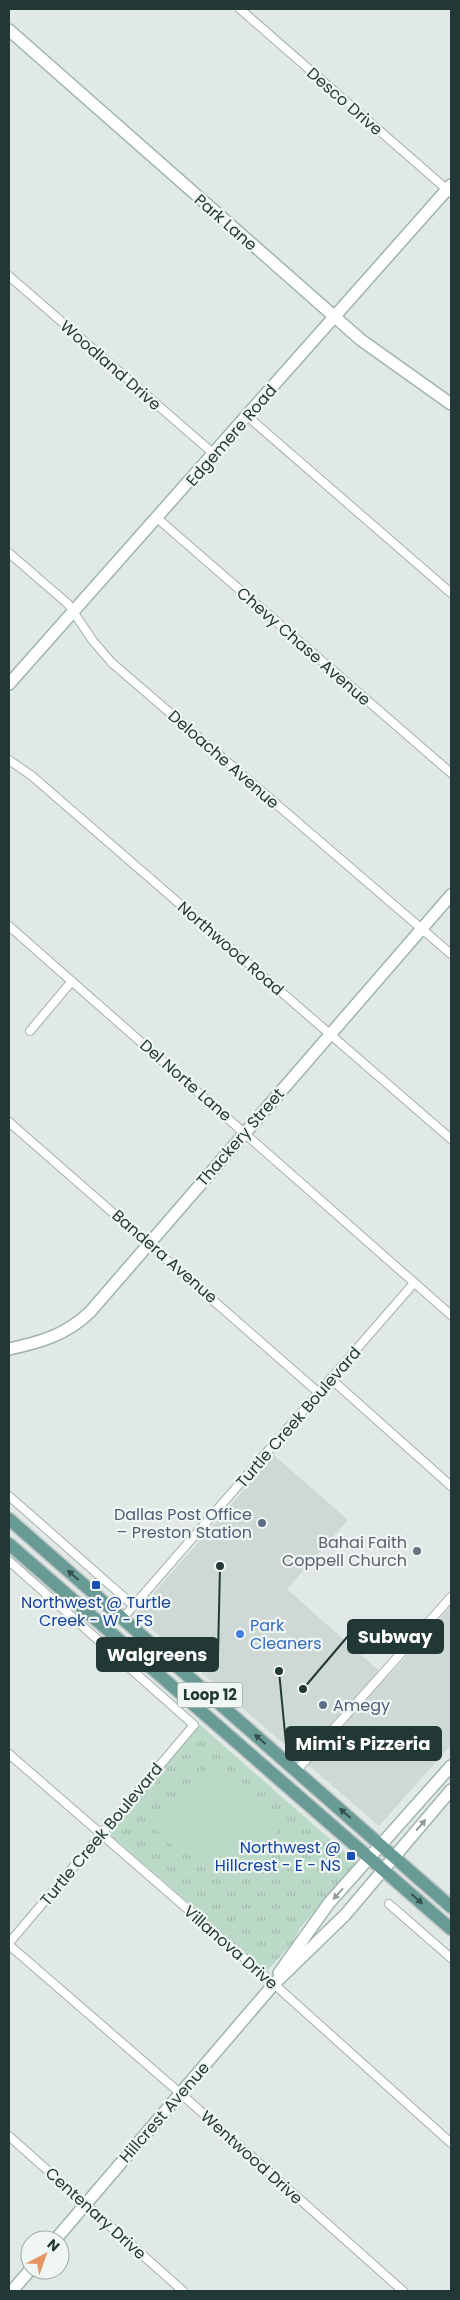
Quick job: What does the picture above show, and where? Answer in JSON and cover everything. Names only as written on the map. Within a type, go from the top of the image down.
[{"type":"main road","name":"Loop 12","points":[[9,1519],[451,1907]]},
{"type":"main road","name":"Loop 12","points":[[9,1544],[451,1929]]},
{"type":"main road","points":[[110,1633],[124,1618]]},
{"type":"street","name":"Desco Drive","points":[[240,9],[450,189]]},
{"type":"street","name":"Park Lane","points":[[9,30],[334,318],[361,340],[451,404]]},
{"type":"street","name":"Edgemere Road","points":[[9,684],[450,189]]},
{"type":"street","name":"Woodland Drive","points":[[9,276],[214,454]]},
{"type":"street","points":[[247,416],[451,593]]},
{"type":"street","name":"Chevy Chase Avenue","points":[[158,518],[451,773]]},
{"type":"street","name":"Deloache Avenue","points":[[9,553],[68,604],[93,641],[112,663],[451,954]]},
{"type":"street","name":"Northwood Road","points":[[9,760],[32,776],[451,1139]]},
{"type":"street","name":"Thackery Street","points":[[9,1349],[44,1341],[64,1333],[90,1312],[451,895]]},
{"type":"street","name":"Del Norte Lane","points":[[9,926],[451,1315]]},
{"type":"street","points":[[30,1031],[72,982]]},
{"type":"street","name":"Bandera Avenue","points":[[9,1122],[319,1393]]},
{"type":"street","name":"Turtle Creek Boulevard","points":[[124,1618],[414,1283]]},
{"type":"street","points":[[331,1379],[451,1486]]},
{"type":"street","points":[[9,1496],[134,1606]]},
{"type":"street","name":"Turtle Creek Boulevard","points":[[9,1561],[194,1725],[9,1944]]},
{"type":"street","points":[[297,1770],[451,1597]]},
{"type":"street","name":"Villanova Drive","points":[[9,1754],[274,1984],[451,2143]]},
{"type":"street","name":"Hillcrest Avenue","points":[[274,1984],[284,1964],[329,1904],[451,1766]]},
{"type":"street","name":"Hillcrest Avenue","points":[[63,2230],[274,1984],[344,1915],[451,1790]]},
{"type":"street","points":[[389,1904],[451,1958]]},
{"type":"street","name":"Wentwood Drive","points":[[9,1944],[403,2291]]},
{"type":"street","name":"Centenary Drive","points":[[9,2136],[183,2291]]},
{"type":"street","points":[[12,2291],[21,2280]]},
{"type":"shaded area","points":[[274,1455],[348,1520],[287,1589],[387,1678],[451,1606],[451,1745],[379,1826],[135,1615]]},
{"type":"green space","points":[[199,1724],[357,1863],[300,1928],[293,1942],[267,1971],[107,1832]]},
{"type":"green space","points":[[215,1771],[281,1826],[270,1842],[249,1859],[223,1863],[196,1858],[178,1849],[152,1826],[203,1772]]},
{"type":"place","name":"Dallas Post Office – Preston Station","points":[[262,1523]]},
{"type":"place","name":"Bahai Faith Coppell Church","points":[[417,1551]]},
{"type":"place","name":"Walgreens","points":[[220,1566]]},
{"type":"place","name":"Northwest @ Turtle Creek - W - FS","points":[[96,1585]]},
{"type":"place","name":"Park Cleaners","points":[[240,1634]]},
{"type":"place","name":"Mimi's Pizzeria","points":[[279,1671]]},
{"type":"place","name":"Subway","points":[[303,1689]]},
{"type":"place","name":"Amegy","points":[[323,1705]]},
{"type":"place","name":"Northwest @ Hillcrest - E - NS","points":[[351,1856]]}]
